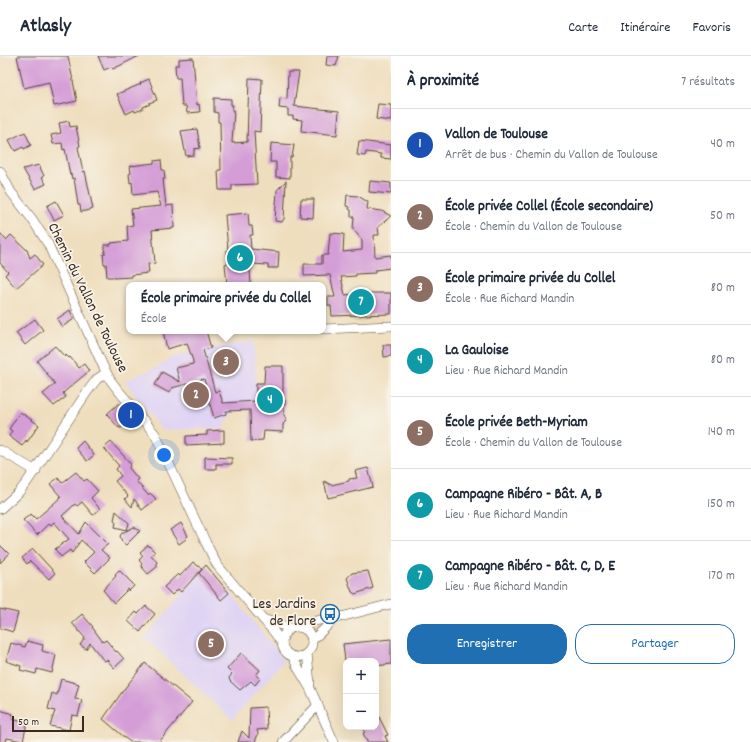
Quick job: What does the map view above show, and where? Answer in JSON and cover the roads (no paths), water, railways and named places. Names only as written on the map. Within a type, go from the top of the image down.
[{"type":"street","name":"Chemin du Vallon de Toulouse","points":[[0,171],[11,192],[32,219],[48,244],[106,373],[118,390],[156,434],[206,543],[218,565],[282,643]]},
{"type":"street","points":[[326,329],[391,326]]},
{"type":"street","points":[[0,509],[18,492],[36,471],[87,392],[98,379],[106,373]]},
{"type":"street","points":[[0,450],[36,471]]},
{"type":"street","points":[[262,618],[290,628],[301,627],[322,620],[334,619],[391,604]]},
{"type":"street","points":[[312,640],[326,626],[331,624],[334,619]]},
{"type":"street","points":[[290,628],[284,634],[282,643],[285,652],[293,657],[299,657],[307,653],[312,645],[309,632],[301,627]]},
{"type":"street","points":[[307,653],[310,688]]},
{"type":"street","points":[[293,657],[310,688],[334,742]]},
{"type":"street","points":[[282,742],[318,705]]},
{"type":"place","name":"Campagne Ribéro - Bât. A, B","points":[[240,258]]},
{"type":"place","name":"Campagne Ribéro - Bât. C, D, E","points":[[361,302]]},
{"type":"place","name":"École primaire privée du Collel","points":[[226,362]]},
{"type":"place","name":"École privée Collel (École secondaire)","points":[[196,395]]},
{"type":"place","name":"La Gauloise","points":[[270,400]]},
{"type":"place","name":"Vallon de Toulouse","points":[[131,415]]},
{"type":"place","name":"Les Jardins de Flore","points":[[330,614]]},
{"type":"place","name":"École privée Beth-Myriam","points":[[211,644]]}]
